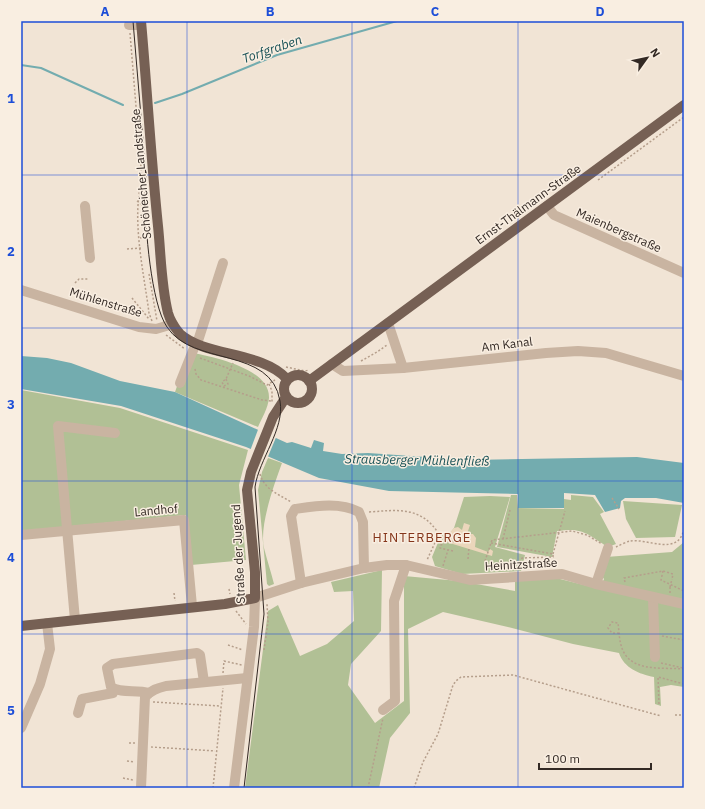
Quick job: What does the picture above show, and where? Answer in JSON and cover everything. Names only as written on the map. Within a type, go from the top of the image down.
[{"type":"main road","name":"Schöneicher Landstraße","points":[[141,23],[165,299],[173,324]]},
{"type":"main road","name":"Ernst-Thälmann-Straße","points":[[309,381],[684,105]]},
{"type":"main road","points":[[173,324],[181,334],[196,343],[255,361],[279,372],[287,379]]},
{"type":"main road","points":[[298,375],[309,381],[312,389],[309,397],[298,403],[286,397],[284,388],[287,379],[298,375]]},
{"type":"main road","name":"Straße der Jugend","points":[[255,598],[255,572],[247,490],[256,470],[275,414],[286,397]]},
{"type":"main road","points":[[21,626],[192,606],[240,602],[255,598]]},
{"type":"street","points":[[129,25],[141,23]]},
{"type":"street","points":[[85,206],[90,258]]},
{"type":"street","name":"Maienbergstraße","points":[[547,206],[554,215],[684,273]]},
{"type":"street","points":[[180,383],[196,343],[223,263]]},
{"type":"street","name":"Mühlenstraße","points":[[21,290],[139,327],[156,329],[173,324]]},
{"type":"street","points":[[388,323],[402,368]]},
{"type":"street","name":"Am Kanal","points":[[332,364],[343,371],[402,368],[578,351],[606,353],[684,376]]},
{"type":"street","points":[[75,620],[58,426],[115,433]]},
{"type":"street","points":[[301,583],[291,516],[295,510],[301,508],[334,506],[350,508],[359,512],[363,522],[364,568]]},
{"type":"street","name":"Landhof","points":[[21,535],[184,520],[192,606]]},
{"type":"street","points":[[596,584],[608,548]]},
{"type":"street","name":"Heinitzstraße","points":[[255,598],[301,583],[364,568],[387,565],[406,565],[470,580],[562,574],[596,584],[684,604]]},
{"type":"street","points":[[383,710],[395,701],[394,601],[406,565]]},
{"type":"street","name":"Straße der Jugend","points":[[234,788],[255,598]]},
{"type":"street","points":[[653,598],[655,657]]},
{"type":"street","points":[[21,728],[40,684],[50,649],[48,623]]},
{"type":"street","points":[[147,697],[138,690],[118,691],[111,687],[107,668],[113,664],[197,653],[200,655],[204,682]]},
{"type":"street","points":[[138,784],[140,745],[147,697],[158,688],[247,678]]},
{"type":"street","points":[[78,713],[82,699],[113,693],[114,689]]},
{"type":"path","points":[[129,25],[142,180],[137,201],[140,238],[149,313],[154,324]]},
{"type":"path","points":[[137,201],[142,204],[144,230],[152,230]]},
{"type":"path","points":[[140,238],[145,237]]},
{"type":"path","points":[[127,249],[141,248]]},
{"type":"path","points":[[149,274],[157,322],[154,324]]},
{"type":"path","points":[[75,283],[79,279],[88,279]]},
{"type":"path","points":[[132,298],[154,324]]},
{"type":"path","points":[[358,362],[377,352],[393,340]]},
{"type":"path","points":[[199,358],[249,376],[267,385],[269,384],[272,391],[270,408],[275,414]]},
{"type":"path","points":[[196,362],[195,369],[198,377],[262,400],[272,401]]},
{"type":"path","points":[[224,387],[222,382],[226,380],[233,363]]},
{"type":"path","points":[[287,366],[305,371],[311,368]]},
{"type":"path","points":[[224,387],[228,384],[226,380]]},
{"type":"path","points":[[256,470],[269,490],[301,508]]},
{"type":"path","points":[[612,498],[619,509]]},
{"type":"path","points":[[359,512],[396,510],[416,513],[432,524],[439,534],[423,570]]},
{"type":"path","points":[[503,539],[510,510]]},
{"type":"path","points":[[519,565],[522,558],[553,557],[565,511]]},
{"type":"path","points":[[485,561],[492,540],[572,530],[579,532],[608,548],[615,548],[630,541],[660,546],[674,544],[683,536],[684,529]]},
{"type":"path","points":[[453,551],[440,548],[441,545],[446,542],[459,541]]},
{"type":"path","points":[[491,543],[553,554]]},
{"type":"path","points":[[468,559],[469,547]]},
{"type":"path","points":[[441,574],[448,550]]},
{"type":"path","points":[[663,571],[661,580],[684,591]]},
{"type":"path","points":[[624,578],[663,571],[673,574],[670,588]]},
{"type":"path","points":[[174,593],[175,603]]},
{"type":"path","points":[[264,650],[268,622],[266,594]]},
{"type":"path","points":[[234,608],[246,625]]},
{"type":"path","points":[[619,633],[612,632],[608,628],[612,622],[618,623],[621,645],[626,657],[633,664],[684,669]]},
{"type":"path","points":[[655,635],[684,640]]},
{"type":"path","points":[[228,645],[243,650]]},
{"type":"path","points":[[222,670],[224,661],[242,665]]},
{"type":"path","points":[[414,788],[423,762],[438,734],[453,685],[461,677],[513,675],[661,716]]},
{"type":"path","points":[[659,704],[658,678],[684,684]]},
{"type":"path","points":[[213,788],[222,691]]},
{"type":"path","points":[[147,697],[220,706]]},
{"type":"path","points":[[368,788],[382,725],[383,710]]},
{"type":"path","points":[[676,715],[684,715]]},
{"type":"path","points":[[129,743],[216,750]]},
{"type":"path","points":[[127,761],[136,762]]},
{"type":"path","points":[[123,778],[138,784]]},
{"type":"green space","points":[[189,352],[225,361],[250,372],[260,379],[267,388],[269,398],[258,427],[175,392]]},
{"type":"green space","points":[[21,390],[120,408],[248,450],[239,485],[246,560],[191,565],[186,515],[21,531]]},
{"type":"green space","points":[[268,458],[282,463],[265,517],[263,539],[264,548],[274,584],[269,586],[267,584],[258,490],[262,472]]},
{"type":"green space","points":[[511,495],[517,495],[518,508],[564,509],[564,499],[571,500],[571,495],[593,497],[604,512],[600,514],[616,544],[608,547],[589,535],[579,531],[566,530],[557,531],[552,557],[497,547]]},
{"type":"green space","points":[[464,497],[510,497],[495,547],[525,555],[521,571],[462,574],[435,566],[432,557],[442,533],[446,538],[454,528]]},
{"type":"green space","points":[[623,501],[682,505],[675,537],[636,538],[626,519]]},
{"type":"green space","points":[[684,542],[684,687],[671,685],[660,687],[661,706],[655,704],[654,677],[633,670],[624,663],[619,653],[573,644],[443,612],[408,629],[410,713],[390,738],[379,788],[245,788],[268,611],[278,605],[300,656],[327,644],[354,621],[353,591],[334,592],[331,582],[382,570],[381,631],[351,664],[348,685],[375,723],[404,701],[404,576],[459,581],[515,591],[515,581],[552,577],[600,589],[604,579],[602,576],[606,557],[672,552]]},
{"type":"shaded area","points":[[464,523],[470,525],[467,534],[473,534],[476,538],[475,547],[488,552],[490,549],[493,551],[492,556],[443,541],[454,528],[458,527],[462,530]]},
{"type":"water","name":"Strausberger Mühlenfließ","points":[[21,356],[47,358],[71,363],[120,381],[175,392],[287,443],[292,442],[311,448],[314,440],[324,443],[323,451],[342,454],[368,453],[469,460],[637,457],[684,463],[684,503],[656,498],[625,498],[621,501],[620,508],[605,512],[595,495],[564,493],[564,508],[518,508],[518,494],[389,491],[319,478],[246,447],[121,406],[21,389]]},
{"type":"pier","points":[[259,427],[277,435],[267,459],[250,451]]},
{"type":"waterway","name":"Torfgraben","points":[[155,103],[182,94],[277,55],[397,21]]},
{"type":"waterway","name":"Torfgraben","points":[[21,65],[41,68],[123,105]]},
{"type":"tram line","points":[[133,21],[146,177]]},
{"type":"tram line","points":[[146,172],[145,209],[150,264],[161,316],[167,327],[179,339],[194,348],[230,358],[247,364],[262,372],[274,384],[280,401],[281,412],[279,422],[257,476],[255,487],[264,614],[244,788]]},
{"type":"district","name":"HINTERBERGE","points":[[422,537]]}]
